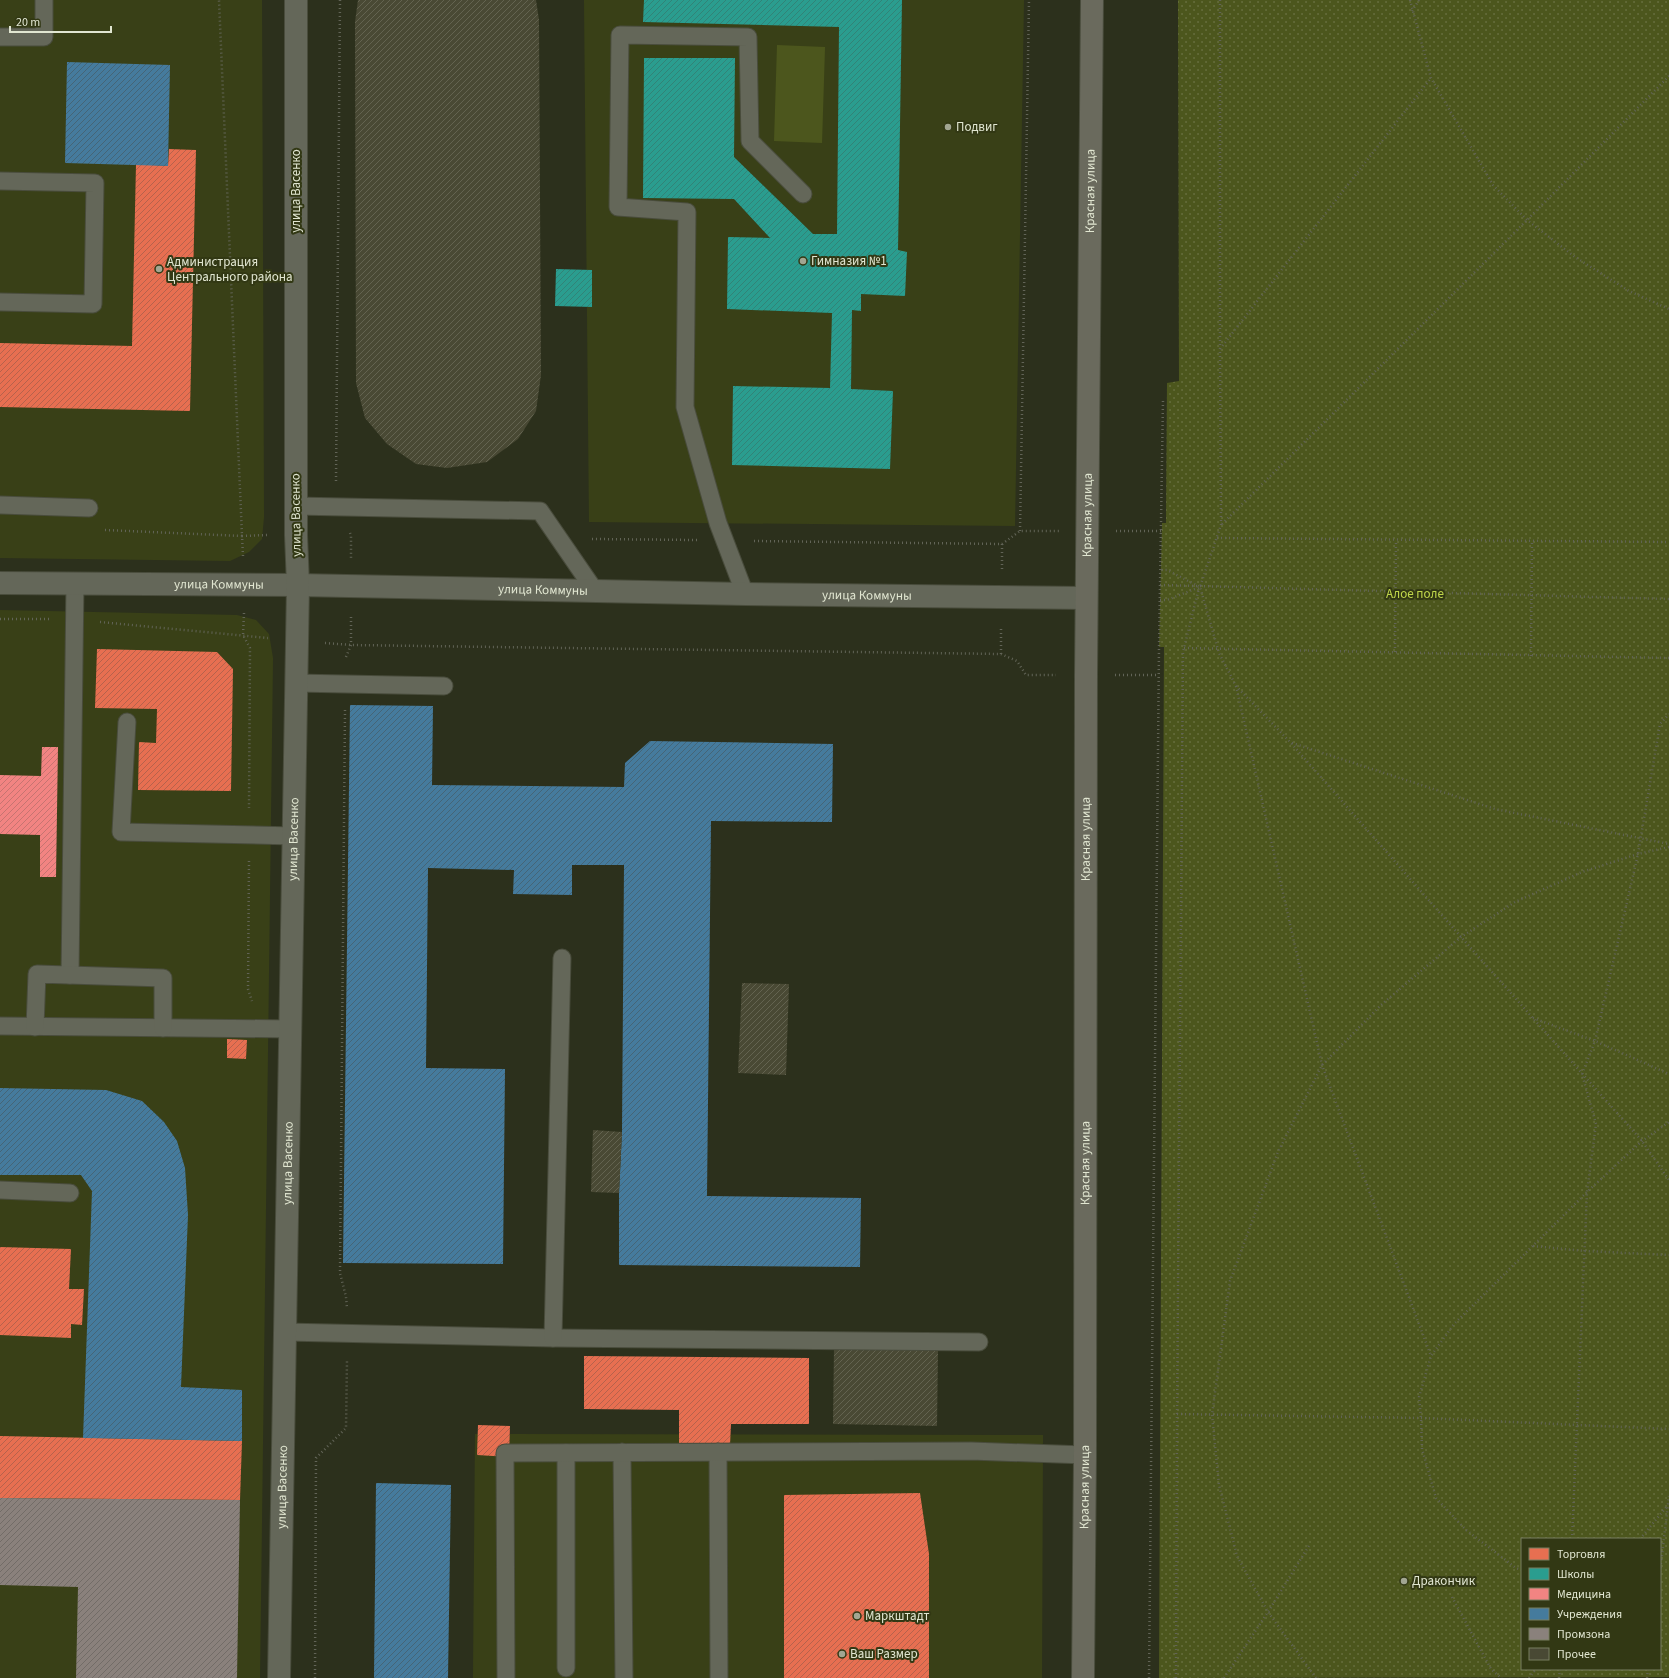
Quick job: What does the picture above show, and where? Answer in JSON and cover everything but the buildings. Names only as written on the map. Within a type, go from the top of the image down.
[{"type":"main road","name":"Красная улица","points":[[1083,1678],[1085,1455],[1086,598],[1092,0]]},
{"type":"street","name":"улица Васенко","points":[[279,1678],[298,585],[296,506],[296,0]]},
{"type":"street","name":"улица Коммуны","points":[[0,583],[298,585],[745,594],[1086,598]]},
{"type":"lane","points":[[0,37],[44,37],[44,0]]},
{"type":"lane","points":[[745,594],[718,523],[685,407],[687,212],[618,207],[620,35],[748,37],[750,141],[803,194]]},
{"type":"lane","points":[[0,181],[95,183],[93,304],[0,302]]},
{"type":"lane","points":[[0,505],[89,508]]},
{"type":"lane","points":[[296,506],[540,511],[595,591]]},
{"type":"lane","points":[[70,975],[75,583]]},
{"type":"lane","points":[[296,683],[444,686]]},
{"type":"lane","points":[[127,722],[120,832],[294,836]]},
{"type":"lane","points":[[553,1338],[562,958]]},
{"type":"lane","points":[[35,1027],[37,974],[163,978],[163,1028]]},
{"type":"lane","points":[[0,1026],[291,1029]]},
{"type":"lane","points":[[0,1190],[70,1193]]},
{"type":"lane","points":[[285,1332],[348,1332],[553,1338],[979,1342]]},
{"type":"lane","points":[[506,1678],[505,1453],[971,1451],[1085,1455]]},
{"type":"lane","points":[[622,1452],[624,1678]]},
{"type":"lane","points":[[718,1452],[719,1678]]},
{"type":"lane","points":[[566,1453],[566,1668]]},
{"type":"path","points":[[102,530],[242,536],[219,0]]},
{"type":"path","points":[[315,1678],[316,1458],[346,1428],[348,1332],[346,1297],[340,1273],[345,660],[351,645],[352,586],[351,536],[336,507],[340,0]]},
{"type":"path","points":[[1020,531],[1029,0]]},
{"type":"path","points":[[1176,1678],[1184,648],[1200,587],[1221,525],[1220,0]]},
{"type":"path","points":[[1410,0],[1431,78],[1493,185],[1527,220],[1575,257],[1629,291],[1669,309]]},
{"type":"path","points":[[1412,11],[1419,0]]},
{"type":"path","points":[[1221,525],[1669,76]]},
{"type":"path","points":[[1220,350],[1431,78]]},
{"type":"path","points":[[1149,1678],[1163,399]]},
{"type":"path","points":[[1217,538],[1669,542]]},
{"type":"path","points":[[1395,652],[1396,540]]},
{"type":"path","points":[[1531,656],[1532,541]]},
{"type":"path","points":[[1160,570],[1167,570],[1200,587],[1218,649],[1236,686],[1322,1065],[1431,1356]]},
{"type":"path","points":[[1160,585],[1669,598]]},
{"type":"path","points":[[1160,600],[1167,600],[1200,587]]},
{"type":"path","points":[[0,619],[74,620],[243,635],[296,642],[351,645],[1001,654],[1017,661],[1026,675],[1159,675]]},
{"type":"path","points":[[1184,648],[1669,658]]},
{"type":"path","points":[[1236,686],[1291,743],[1642,1141],[1669,1180]]},
{"type":"path","points":[[1572,1538],[1587,1192],[1596,1124],[1582,1074],[1595,1041],[1638,854],[1660,724],[1669,714]]},
{"type":"path","points":[[1291,743],[1495,809],[1669,844]]},
{"type":"path","points":[[1316,1678],[1268,1612],[1237,1556],[1219,1485],[1212,1415],[1230,1281],[1278,1152],[1322,1065],[1381,1005],[1461,937],[1515,902],[1582,872],[1638,854],[1669,847]]},
{"type":"path","points":[[1532,1018],[1595,1041],[1669,1074]]},
{"type":"path","points":[[1521,1570],[1516,1568],[1466,1530],[1436,1498],[1422,1449],[1419,1396],[1431,1356],[1454,1324],[1587,1192],[1642,1141],[1669,1122]]},
{"type":"path","points":[[1533,1246],[1669,1256]]},
{"type":"path","points":[[1177,1414],[1421,1418],[1669,1429]]},
{"type":"path","points":[[1661,1564],[1669,1496]]},
{"type":"path","points":[[1641,1538],[1668,1505]]},
{"type":"path","points":[[1224,1678],[1268,1612],[1310,1544]]},
{"type":"path","points":[[1452,1597],[1491,1669],[1501,1678]]},
{"type":"path","points":[[1529,1678],[1535,1670]]},
{"type":"shaded area","points":[[0,0],[262,0],[264,517],[262,539],[249,552],[230,561],[0,558]]},
{"type":"shaded area","name":"Гимназия №1","points":[[584,0],[1024,0],[1015,526],[589,522]]},
{"type":"shaded area","points":[[0,610],[237,615],[256,620],[269,634],[273,658],[260,1678],[0,1678]]},
{"type":"shaded area","points":[[475,1434],[1043,1435],[1042,1678],[473,1678]]},
{"type":"green space","name":"Алое поле","points":[[1178,0],[1669,0],[1669,1677],[1159,1678],[1164,647],[1159,647],[1162,523],[1166,523],[1167,383],[1179,381]]},
{"type":"green space","points":[[777,45],[825,47],[822,143],[774,141]]},
{"type":"place","name":"Подвиг","points":[[948,127]]},
{"type":"place","name":"Гимназия №1","points":[[803,261]]},
{"type":"place","name":"Администрация Центрального района","points":[[159,269]]},
{"type":"place","name":"Дракончик","points":[[1404,1581]]},
{"type":"place","name":"Маркштадт","points":[[857,1616]]},
{"type":"place","name":"Ваш Размер","points":[[842,1654]]}]
